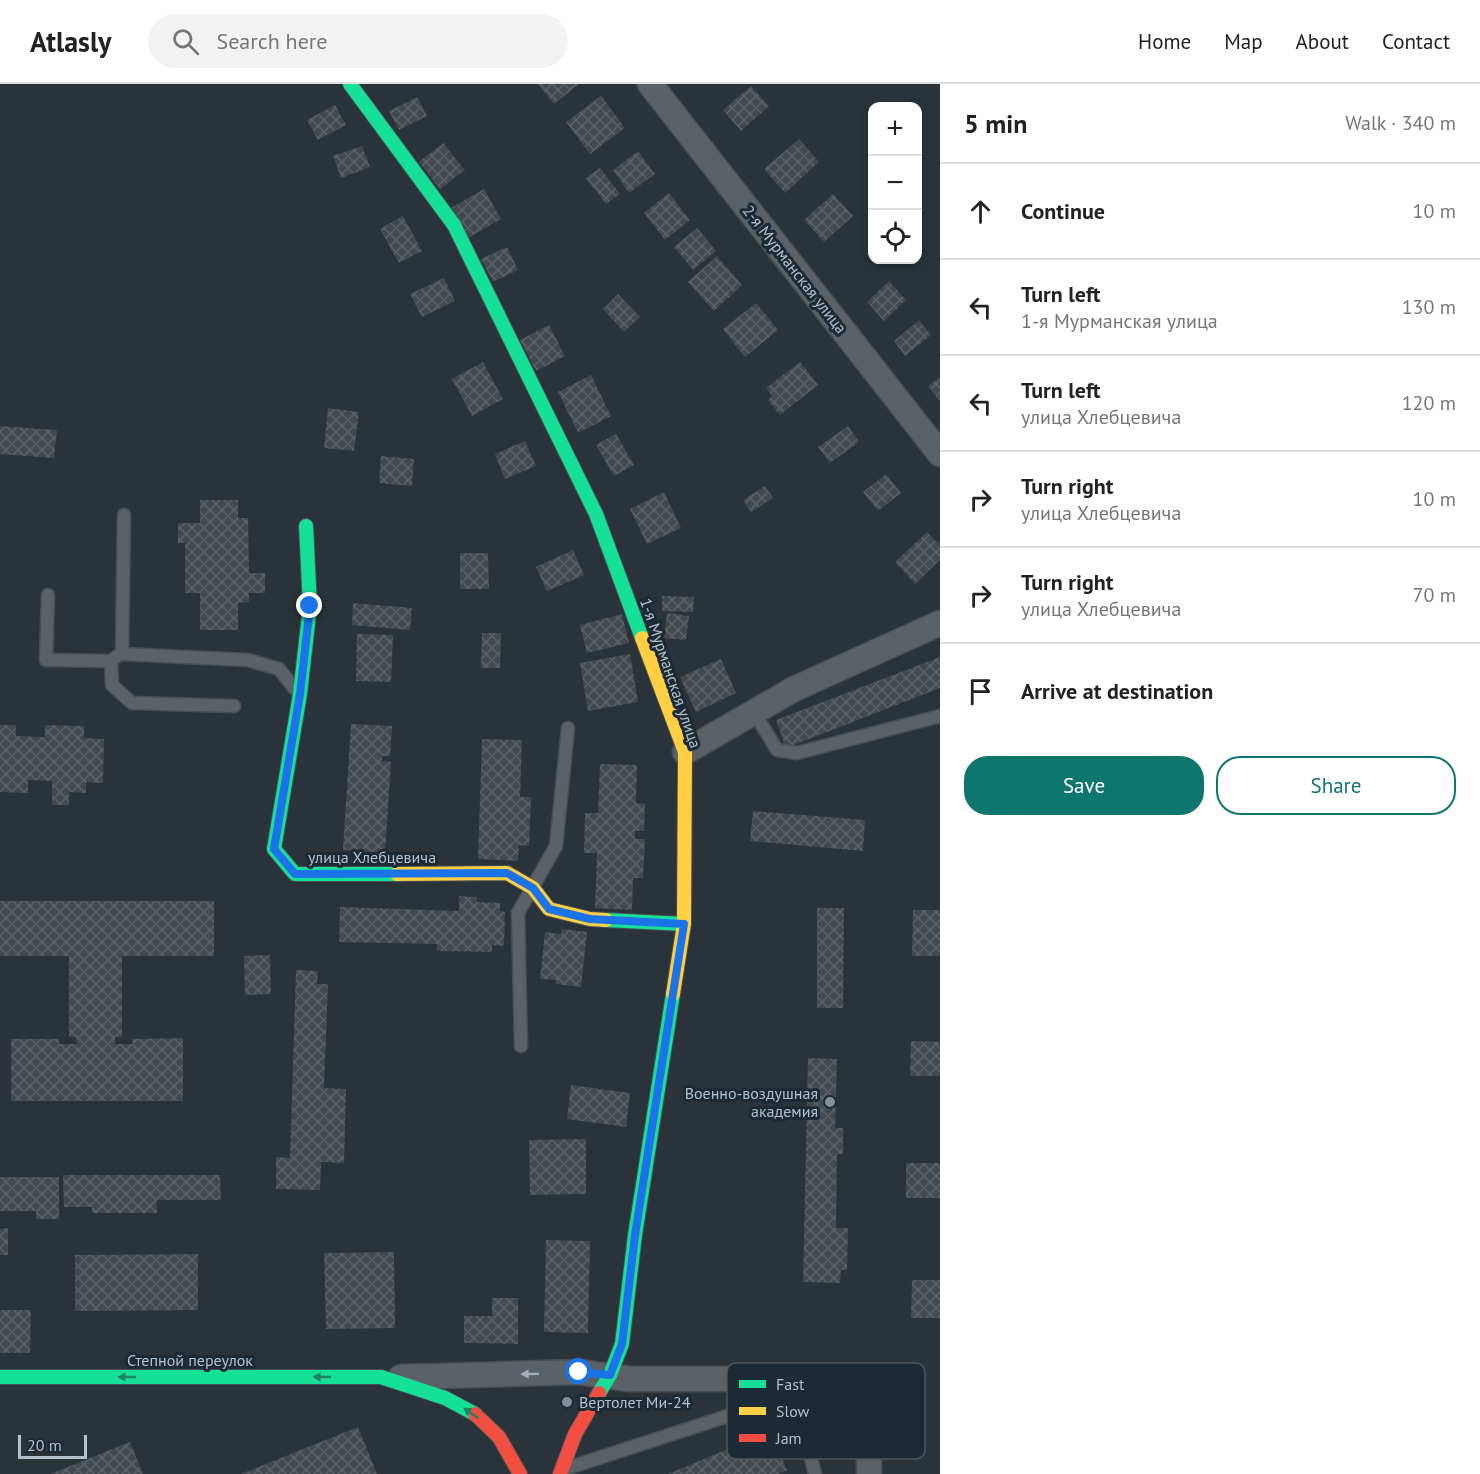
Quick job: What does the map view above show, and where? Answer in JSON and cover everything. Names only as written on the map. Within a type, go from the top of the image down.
[{"type":"street","name":"1-я Мурманская улица","points":[[350,84],[454,225],[596,514],[685,752],[684,924],[635,1235],[622,1344],[610,1375],[575,1434],[561,1472]]},
{"type":"street","name":"2-я Мурманская улица","points":[[650,84],[940,454]]},
{"type":"street","name":"улица Хлебцевича","points":[[306,526],[310,606],[300,694],[274,849],[295,874],[507,873],[533,888],[549,909],[590,919],[684,924]]},
{"type":"street","points":[[685,752],[794,689],[940,624]]},
{"type":"street","points":[[381,1377],[579,1372],[630,1379],[727,1379]]},
{"type":"street","name":"Степной переулок","points":[[0,1377],[381,1377],[441,1394],[475,1414],[500,1438],[520,1474]]},
{"type":"street","points":[[868,1459],[868,1474]]},
{"type":"lane","points":[[122,654],[124,515]]},
{"type":"lane","points":[[48,595],[46,660],[111,661],[122,654],[248,660],[279,669],[300,694]]},
{"type":"lane","points":[[111,661],[112,685],[132,703],[234,706]]},
{"type":"lane","points":[[754,712],[777,750],[797,753],[940,716]]},
{"type":"lane","points":[[521,1046],[518,913],[556,846],[568,728]]},
{"type":"lane","points":[[561,1472],[727,1416]]},
{"type":"lane","points":[[811,1459],[815,1474]]},
{"type":"building","points":[[538,84],[579,84],[554,104]]},
{"type":"building","points":[[751,86],[769,106],[741,131],[723,110]]},
{"type":"building","points":[[601,96],[625,128],[590,154],[566,122]]},
{"type":"building","points":[[417,97],[427,116],[399,130],[389,111]]},
{"type":"building","points":[[335,105],[346,125],[318,140],[307,120]]},
{"type":"building","points":[[799,139],[819,162],[785,193],[764,169]]},
{"type":"building","points":[[443,143],[465,170],[440,189],[419,162]]},
{"type":"building","points":[[362,146],[370,167],[341,178],[333,156]]},
{"type":"building","points":[[638,151],[655,174],[629,193],[613,170]]},
{"type":"building","points":[[600,168],[620,194],[606,204],[586,178]]},
{"type":"building","points":[[484,189],[501,219],[468,238],[451,208]]},
{"type":"building","points":[[669,193],[690,220],[665,240],[644,213]]},
{"type":"building","points":[[833,194],[853,216],[824,242],[804,220]]},
{"type":"building","points":[[403,216],[422,251],[399,263],[380,229]]},
{"type":"building","points":[[697,228],[716,251],[693,270],[674,247]]},
{"type":"building","points":[[507,247],[518,270],[493,282],[481,259]]},
{"type":"building","points":[[717,256],[742,285],[714,311],[688,282]]},
{"type":"building","points":[[444,278],[455,301],[422,317],[410,294]]},
{"type":"building","points":[[889,281],[906,300],[884,321],[867,302]]},
{"type":"building","points":[[618,294],[640,317],[624,332],[603,309]]},
{"type":"building","points":[[756,303],[778,330],[745,357],[723,329]]},
{"type":"building","points":[[919,320],[931,335],[905,356],[894,341]]},
{"type":"building","points":[[549,325],[565,356],[536,371],[520,340]]},
{"type":"building","points":[[483,362],[503,399],[472,416],[452,379]]},
{"type":"building","points":[[800,362],[818,385],[780,415],[768,400],[772,396],[766,388]]},
{"type":"building","points":[[591,375],[611,416],[578,433],[558,392]]},
{"type":"building","points":[[940,377],[940,401],[928,386]]},
{"type":"building","points":[[328,408],[359,412],[354,451],[324,448]]},
{"type":"building","points":[[0,426],[57,430],[54,458],[0,454]]},
{"type":"building","points":[[848,426],[859,442],[830,463],[818,447]]},
{"type":"building","points":[[616,434],[634,465],[614,476],[596,445]]},
{"type":"building","points":[[525,441],[536,466],[505,479],[495,454]]},
{"type":"building","points":[[381,456],[414,459],[412,486],[379,483]]},
{"type":"building","points":[[886,474],[901,493],[878,511],[863,492]]},
{"type":"building","points":[[765,486],[773,498],[751,512],[743,500]]},
{"type":"building","points":[[664,492],[681,528],[647,544],[630,509]]},
{"type":"building","points":[[200,500],[238,500],[238,518],[248,518],[249,573],[265,573],[265,593],[249,593],[249,602],[238,603],[238,630],[200,630],[200,593],[185,593],[185,543],[178,543],[178,523],[200,523]]},
{"type":"building","points":[[927,532],[940,545],[940,560],[915,584],[895,562]]},
{"type":"building","points":[[573,550],[584,575],[547,591],[536,567]]},
{"type":"building","points":[[460,553],[488,553],[489,589],[460,589]]},
{"type":"building","points":[[662,596],[694,597],[693,612],[662,611]]},
{"type":"building","points":[[353,603],[412,608],[410,630],[352,625]]},
{"type":"building","points":[[667,613],[689,616],[686,640],[664,638]]},
{"type":"building","points":[[622,614],[629,643],[587,653],[580,625]]},
{"type":"building","points":[[482,633],[501,633],[500,668],[481,668]]},
{"type":"building","points":[[357,634],[393,635],[391,682],[356,681]]},
{"type":"building","points":[[630,654],[638,702],[588,711],[580,663]]},
{"type":"building","points":[[940,657],[940,688],[786,748],[776,720]]},
{"type":"building","points":[[721,659],[736,693],[696,712],[680,677]]},
{"type":"building","points":[[351,724],[392,726],[390,756],[382,756],[382,761],[391,762],[385,853],[343,850]]},
{"type":"building","points":[[0,725],[16,725],[16,736],[45,737],[45,725],[84,726],[84,738],[104,739],[103,783],[86,782],[86,793],[69,792],[69,805],[52,805],[52,781],[28,780],[28,793],[0,792]]},
{"type":"building","points":[[482,739],[522,740],[520,797],[531,797],[529,846],[519,845],[518,861],[478,859]]},
{"type":"building","points":[[600,764],[637,765],[636,803],[645,804],[644,831],[635,831],[635,839],[645,839],[643,878],[633,878],[632,910],[595,908],[597,853],[584,853],[585,813],[598,813]]},
{"type":"building","points":[[753,811],[865,820],[863,851],[750,841]]},
{"type":"building","points":[[459,896],[477,897],[477,902],[500,903],[500,911],[505,912],[504,946],[492,945],[492,952],[437,951],[437,944],[339,942],[340,907],[459,911]]},
{"type":"building","points":[[0,901],[214,901],[214,956],[122,956],[122,1037],[115,1037],[115,1044],[133,1044],[132,1039],[183,1038],[183,1101],[11,1101],[11,1039],[59,1039],[59,1044],[77,1044],[76,1037],[69,1037],[69,956],[0,956]]},
{"type":"building","points":[[817,908],[844,908],[843,1008],[817,1008]]},
{"type":"building","points":[[913,910],[940,910],[940,956],[912,956]]},
{"type":"building","points":[[562,929],[587,932],[581,987],[556,984],[556,980],[540,979],[545,932],[561,934]]},
{"type":"building","points":[[270,955],[271,994],[245,995],[244,956]]},
{"type":"building","points":[[296,970],[318,971],[317,984],[328,984],[324,1088],[346,1089],[344,1163],[321,1162],[320,1190],[276,1189],[276,1157],[290,1158]]},
{"type":"building","points":[[911,1041],[940,1042],[940,1076],[910,1076]]},
{"type":"building","points":[[808,1058],[837,1059],[835,1128],[843,1128],[843,1154],[837,1154],[836,1228],[848,1228],[847,1270],[841,1270],[840,1283],[803,1282]]},
{"type":"building","points":[[571,1085],[630,1093],[626,1127],[567,1119]]},
{"type":"building","points":[[586,1139],[586,1194],[530,1195],[529,1140]]},
{"type":"building","points":[[906,1163],[940,1163],[940,1198],[906,1198]]},
{"type":"building","points":[[63,1175],[220,1175],[221,1200],[157,1200],[157,1213],[92,1213],[92,1207],[64,1207]]},
{"type":"building","points":[[0,1177],[59,1177],[59,1219],[36,1219],[36,1211],[0,1211]]},
{"type":"building","points":[[8,1228],[8,1255],[0,1255],[0,1229]]},
{"type":"building","points":[[546,1240],[590,1241],[588,1333],[544,1332]]},
{"type":"building","points":[[394,1252],[395,1328],[326,1329],[324,1253]]},
{"type":"building","points":[[198,1254],[198,1310],[75,1311],[75,1255]]},
{"type":"building","points":[[912,1280],[940,1280],[940,1318],[911,1318]]},
{"type":"building","points":[[492,1298],[518,1298],[518,1344],[464,1343],[464,1316],[492,1316]]},
{"type":"building","points":[[0,1310],[31,1310],[30,1353],[0,1353]]},
{"type":"building","points":[[358,1427],[377,1474],[241,1474]]},
{"type":"building","points":[[130,1442],[143,1474],[50,1474]]},
{"type":"building","points":[[727,1449],[727,1459],[782,1459],[787,1470],[778,1474],[668,1474]]},
{"type":"traffic: fast","points":[[350,84],[454,225],[596,514],[642,638]]},
{"type":"traffic: fast","points":[[306,526],[310,606],[300,694],[274,849],[295,874],[397,874]]},
{"type":"traffic: fast","points":[[606,920],[684,924]]},
{"type":"traffic: fast","points":[[599,1393],[610,1375],[622,1344],[635,1235],[673,994]]},
{"type":"traffic: fast","points":[[0,1377],[381,1377],[445,1398],[475,1414]]},
{"type":"traffic: slow","points":[[642,638],[685,752],[684,924],[673,994]]},
{"type":"traffic: slow","points":[[397,874],[507,873],[533,888],[549,909],[590,919],[606,920]]},
{"type":"traffic: jam","points":[[560,1474],[575,1434],[599,1393]]},
{"type":"traffic: jam","points":[[475,1414],[499,1437],[520,1474]]},
{"type":"place","name":"Военно-воздушная академия","points":[[830,1102]]},
{"type":"place","name":"Вертолет Ми-24","points":[[567,1402]]},
{"type":"route","points":[[310,606],[300,694],[274,849],[295,874],[507,873],[533,888],[549,909],[590,919],[684,924],[635,1235],[622,1344],[610,1375],[579,1372]]}]
